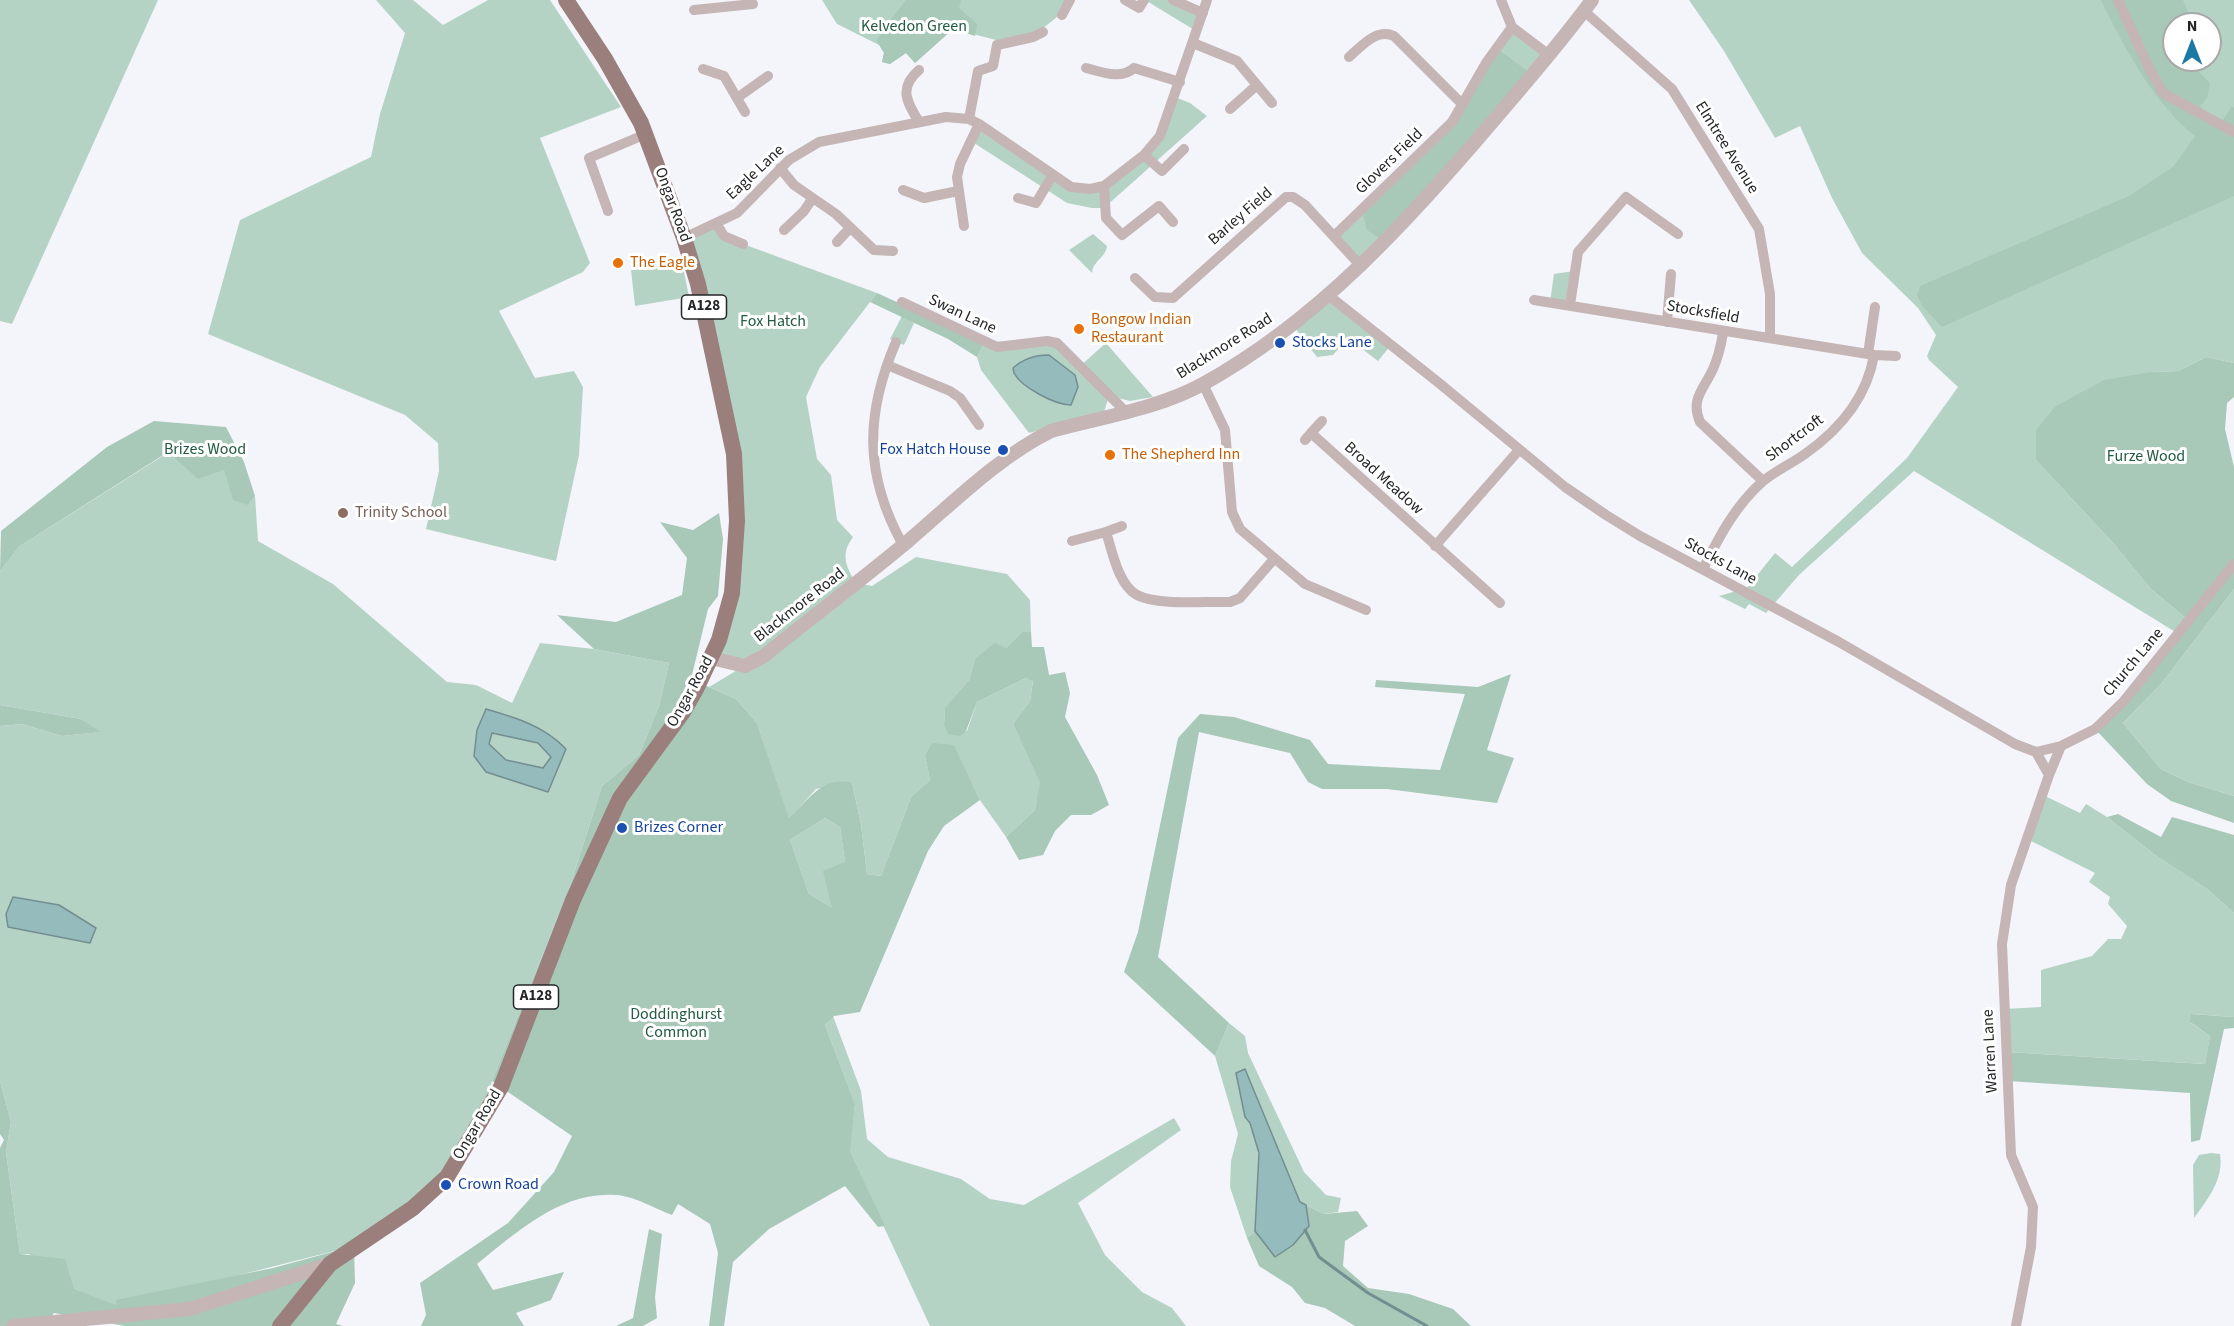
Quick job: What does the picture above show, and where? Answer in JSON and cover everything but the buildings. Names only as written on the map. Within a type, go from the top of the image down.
[{"type":"main road","name":"Ongar Road","points":[[280,1326],[330,1264],[413,1208],[447,1177],[501,1087],[573,900],[620,798],[684,712],[711,658],[721,633],[732,593],[736,557],[736,484],[727,413],[698,284],[684,238],[646,134],[605,59],[566,0]]},
{"type":"street","points":[[1062,15],[1070,0]]},
{"type":"street","points":[[1125,0],[1139,8],[1144,0]]},
{"type":"street","points":[[1173,0],[1203,13]]},
{"type":"street","points":[[974,121],[1071,187],[1090,189],[1104,186],[1144,154],[1160,136],[1207,0]]},
{"type":"street","points":[[1501,0],[1512,27],[1549,55]]},
{"type":"street","points":[[2118,0],[2163,93],[2234,132]]},
{"type":"street","points":[[694,10],[753,4]]},
{"type":"street","name":"Blackmore Road","points":[[711,658],[745,666],[764,656],[903,545],[1008,456],[1034,439],[1052,431],[1174,397],[1203,384],[1287,328],[1328,295],[1360,265],[1441,183],[1588,6]]},
{"type":"street","name":"Elmtree Avenue","points":[[1588,6],[1672,89],[1759,229],[1770,294],[1770,338]]},
{"type":"street","name":"Glovers Field","points":[[1334,236],[1452,122],[1486,63],[1512,27]]},
{"type":"street","points":[[964,226],[958,191],[960,164],[974,121],[978,71],[993,66],[997,45],[1033,38],[1043,32]]},
{"type":"street","points":[[1349,57],[1369,39],[1382,33],[1388,33],[1412,53],[1462,104]]},
{"type":"street","points":[[1193,43],[1237,61],[1272,103]]},
{"type":"street","points":[[1086,68],[1105,73],[1123,74],[1134,68],[1180,82]]},
{"type":"street","points":[[703,69],[724,76],[745,112]]},
{"type":"street","points":[[919,70],[909,78],[905,88],[905,98],[919,122]]},
{"type":"street","points":[[737,98],[768,76]]},
{"type":"street","points":[[1230,109],[1257,85]]},
{"type":"street","name":"Eagle Lane","points":[[684,238],[737,213],[780,168],[819,142],[946,117],[974,121]]},
{"type":"street","points":[[608,211],[589,158],[646,134]]},
{"type":"street","points":[[1144,154],[1162,171],[1184,149]]},
{"type":"street","points":[[780,168],[794,185],[836,214],[874,250],[893,251]]},
{"type":"street","points":[[1018,198],[1036,203],[1048,173]]},
{"type":"street","points":[[1104,186],[1106,218],[1122,235],[1159,206],[1173,222]]},
{"type":"street","points":[[903,190],[924,198],[958,191]]},
{"type":"street","name":"Barley Field","points":[[1135,278],[1155,297],[1173,298],[1286,197],[1300,200],[1360,265]]},
{"type":"street","points":[[1570,305],[1578,252],[1626,197],[1678,234]]},
{"type":"street","points":[[784,230],[804,211],[812,199]]},
{"type":"street","points":[[717,223],[724,237],[743,244]]},
{"type":"street","points":[[837,242],[850,228]]},
{"type":"street","points":[[1667,322],[1671,274]]},
{"type":"street","name":"Stocks Lane","points":[[1328,295],[1439,382],[1519,450],[1606,515],[1839,642],[2015,744],[2036,752]]},
{"type":"street","name":"Stocksfield","points":[[1534,300],[1723,333],[1770,338],[1871,355],[1896,356]]},
{"type":"street","name":"Swan Lane","points":[[902,302],[997,347],[1047,341],[1057,343],[1126,412]]},
{"type":"street","points":[[1871,355],[1875,307]]},
{"type":"street","name":"Shortcroft","points":[[1723,333],[1712,371],[1698,394],[1697,414],[1700,422],[1763,481]]},
{"type":"street","points":[[896,342],[876,398],[872,447],[880,494],[903,545]]},
{"type":"street","name":"Shortcroft","points":[[1703,569],[1744,500],[1763,481],[1804,455],[1843,421],[1865,388],[1871,355]]},
{"type":"street","points":[[886,365],[950,391],[960,398],[979,425]]},
{"type":"street","points":[[1203,384],[1225,430],[1232,512],[1240,529],[1305,584],[1366,610]]},
{"type":"street","name":"Broad Meadow","points":[[1322,421],[1308,436],[1500,603]]},
{"type":"street","points":[[1436,546],[1519,450]]},
{"type":"street","points":[[1072,541],[1122,526]]},
{"type":"street","points":[[1106,532],[1125,582],[1136,594],[1157,600],[1230,602],[1240,598],[1274,559]]},
{"type":"street","name":"Church Lane","points":[[2036,752],[2061,746],[2095,729],[2124,701],[2234,564]]},
{"type":"street","name":"Warren Lane","points":[[2016,1326],[2031,1246],[2033,1207],[2011,1155],[2002,944],[2011,885],[2061,746]]},
{"type":"street","points":[[2036,752],[2049,775]]},
{"type":"street","points":[[13,1326],[190,1309],[330,1264]]},
{"type":"street","points":[[293,1276],[304,1295]]},
{"type":"green space","points":[[0,0],[158,0],[12,324],[0,321]]},
{"type":"green space","points":[[376,0],[413,0],[443,25],[488,0],[550,0],[621,107],[540,138],[590,263],[583,272],[499,311],[535,378],[574,371],[583,387],[579,455],[556,561],[426,529],[439,471],[438,443],[405,415],[208,334],[240,220],[371,157],[380,114],[405,33]]},
{"type":"green space","name":"Kelvedon Green","points":[[822,0],[1066,0],[1057,17],[1042,29],[1004,42],[953,29],[915,63],[906,53],[890,64],[882,62],[884,53],[879,45],[837,24]]},
{"type":"green space","points":[[906,0],[961,0],[959,8],[977,24],[975,36],[953,29],[915,63],[906,53],[890,64],[882,62],[884,53],[877,41]]},
{"type":"green space","points":[[1145,0],[1173,0],[1203,13],[1196,31]]},
{"type":"green space","points":[[1689,0],[2234,0],[2234,363],[2206,357],[2178,371],[2152,372],[2036,460],[2114,544],[2150,588],[2188,620],[2177,633],[1914,471],[1799,575],[1766,613],[1749,604],[1745,609],[1719,596],[1747,588],[1775,553],[1792,567],[1907,458],[1958,387],[1929,360],[1927,356],[1936,335],[1918,308],[1862,253],[1832,198],[1800,126],[1775,138],[1724,51]]},
{"type":"green space","points":[[2101,0],[2183,0],[2188,12],[2162,12],[2162,72],[2199,72],[2210,83],[2207,98],[2200,106],[2207,116],[2220,124],[2232,106],[2234,108],[2234,196],[1942,327],[1923,307],[1917,296],[1920,286],[2129,196],[2173,167],[2195,136],[2153,91],[2120,37]]},
{"type":"green space","points":[[1512,27],[1549,55],[1533,74],[1497,48]]},
{"type":"green space","points":[[1497,48],[1533,74],[1384,241],[1367,230],[1362,210],[1436,138]]},
{"type":"green space","points":[[1175,97],[1190,103],[1207,116],[1104,208],[1067,203],[971,141],[979,124],[1071,187],[1104,186],[1160,136]]},
{"type":"green space","points":[[1362,210],[1384,241],[1360,265],[1334,236]]},
{"type":"green space","name":"Fox Hatch","points":[[716,223],[732,240],[877,293],[820,367],[806,397],[817,459],[831,475],[837,520],[853,537],[847,549],[846,560],[856,583],[872,586],[916,557],[1007,574],[1030,600],[1031,632],[1022,632],[1006,648],[975,659],[969,680],[945,709],[944,725],[967,731],[977,702],[1026,678],[1033,680],[1030,701],[1013,724],[1041,782],[1035,810],[1006,837],[980,800],[954,746],[925,756],[930,780],[911,797],[881,876],[867,874],[861,824],[852,783],[816,789],[789,819],[757,723],[736,699],[709,687],[744,666],[711,658],[719,640],[736,484],[684,238]]},
{"type":"green space","points":[[1093,234],[1107,246],[1092,273],[1069,250]]},
{"type":"green space","points":[[681,257],[689,297],[635,306],[631,270]]},
{"type":"green space","points":[[1574,271],[1570,305],[1550,302],[1554,274]]},
{"type":"green space","points":[[877,293],[985,342],[977,357],[948,339],[870,302]]},
{"type":"green space","points":[[1328,295],[1391,345],[1378,361],[1348,338],[1333,355],[1317,357],[1292,324]]},
{"type":"green space","points":[[902,316],[914,323],[904,345],[890,339]]},
{"type":"green space","points":[[1047,341],[1079,367],[1106,343],[1153,397],[1130,401],[1109,396],[1104,412],[1029,433],[981,370],[977,357],[985,342]]},
{"type":"green space","name":"Furze Wood","points":[[2206,357],[2234,363],[2234,397],[2227,403],[2225,429],[2234,467],[2234,589],[2161,684],[2123,723],[2161,769],[2188,782],[2234,796],[2234,823],[2171,801],[2147,784],[2095,729],[2188,620],[2150,588],[2114,544],[2036,460],[2036,430],[2056,406],[2104,380],[2152,372],[2178,371]]},
{"type":"green space","name":"Brizes Wood","points":[[154,421],[226,427],[244,462],[255,496],[248,505],[233,500],[224,470],[198,479],[168,452],[20,546],[0,571],[1,531],[107,447]]},
{"type":"green space","points":[[169,452],[198,478],[224,470],[248,505],[255,496],[258,541],[333,584],[447,682],[476,685],[512,703],[540,643],[594,649],[669,663],[659,706],[639,755],[602,786],[569,889],[492,1081],[481,1120],[447,1177],[354,1246],[117,1306],[73,1289],[29,1254],[20,1254],[6,1152],[11,1122],[0,1081],[0,726],[22,724],[62,736],[100,732],[81,719],[0,705],[0,571],[20,546]]},
{"type":"green space","name":"Doddinghurst Common","points":[[719,513],[723,539],[718,596],[708,609],[691,679],[736,699],[757,723],[789,818],[809,797],[824,786],[841,782],[852,783],[861,824],[867,874],[881,876],[911,797],[930,780],[925,756],[932,743],[954,745],[980,800],[944,826],[928,851],[860,1012],[834,1016],[825,1025],[855,1104],[850,1152],[885,1226],[878,1227],[845,1186],[769,1229],[733,1262],[724,1326],[709,1326],[718,1253],[710,1224],[678,1204],[672,1215],[623,1196],[596,1196],[577,1200],[541,1216],[477,1264],[493,1290],[564,1272],[551,1300],[516,1313],[524,1326],[421,1326],[426,1315],[420,1283],[508,1223],[554,1172],[572,1136],[492,1081],[569,889],[602,786],[639,755],[659,706],[669,663],[594,649],[557,615],[616,622],[682,595],[687,558],[660,522],[693,530]],"holes":[[[825,818],[840,827],[845,862],[823,871],[832,908],[809,894],[790,840]]]},
{"type":"green space","points":[[2234,589],[2234,796],[2188,782],[2161,769],[2123,723],[2161,684]]},
{"type":"green space","points":[[1022,632],[1031,632],[1032,647],[1044,647],[1049,675],[1065,672],[1070,693],[1065,717],[1097,775],[1109,805],[1091,815],[1071,815],[1055,831],[1043,855],[1019,860],[1006,837],[1035,810],[1040,782],[1013,724],[1030,701],[1033,681],[1026,678],[977,702],[966,731],[960,736],[948,734],[944,725],[945,708],[969,680],[975,659],[995,643],[1006,648]]},
{"type":"green space","points":[[1511,674],[1487,750],[1514,758],[1497,803],[1387,789],[1322,789],[1308,782],[1290,753],[1199,732],[1158,957],[1229,1023],[1215,1056],[1124,972],[1138,932],[1178,738],[1200,714],[1234,717],[1310,740],[1328,764],[1440,770],[1465,694],[1375,687],[1376,680],[1478,687]]},
{"type":"green space","points":[[0,705],[81,719],[101,732],[62,736],[22,724],[0,726]]},
{"type":"green space","points":[[2043,795],[2080,813],[2086,804],[2107,817],[2155,855],[2207,889],[2234,913],[2234,1017],[2192,1014],[2191,1023],[2210,1036],[2205,1064],[2007,1052],[2004,1009],[2041,1007],[2041,970],[2092,956],[2108,939],[2121,939],[2127,926],[2108,904],[2110,897],[2089,882],[2095,873],[2027,839]]},
{"type":"green space","points":[[2118,814],[2161,837],[2172,817],[2234,835],[2234,913],[2207,889],[2155,855],[2107,817]]},
{"type":"green space","points":[[825,818],[840,827],[845,862],[833,909],[809,894],[790,840]]},
{"type":"green space","points":[[2191,1014],[2234,1017],[2234,1028],[2224,1029],[2200,1140],[2191,1142],[2190,1093],[2008,1081],[2007,1052],[2205,1064],[2210,1036],[2190,1022]]},
{"type":"green space","points":[[833,1016],[861,1091],[867,1139],[888,1157],[961,1179],[990,1199],[1024,1205],[1174,1118],[1181,1130],[1078,1203],[1105,1255],[1142,1292],[1172,1308],[1186,1326],[930,1326],[849,1152],[855,1104],[825,1025]]},
{"type":"green space","points":[[1229,1023],[1245,1036],[1248,1053],[1304,1172],[1326,1195],[1341,1198],[1338,1212],[1324,1214],[1300,1202],[1245,1069],[1245,1117],[1257,1142],[1259,1156],[1255,1231],[1247,1238],[1230,1187],[1231,1161],[1238,1134],[1215,1056]]},
{"type":"green space","points":[[0,1081],[11,1122],[6,1152],[20,1254],[65,1259],[74,1289],[116,1305],[116,1300],[273,1268],[354,1246],[355,1283],[336,1324],[343,1326],[125,1326],[54,1313],[45,1326],[0,1326],[0,1148],[4,1140],[0,1134]]},
{"type":"green space","points":[[2220,1154],[2220,1172],[2205,1204],[2194,1218],[2193,1165],[2199,1155]]},
{"type":"green space","points":[[1306,1205],[1324,1214],[1357,1211],[1368,1226],[1345,1241],[1343,1266],[1368,1288],[1409,1294],[1453,1309],[1471,1326],[1355,1326],[1325,1308],[1305,1303],[1292,1287],[1259,1266],[1247,1238],[1255,1231],[1276,1257],[1309,1226]]},
{"type":"green space","points":[[649,1229],[662,1234],[655,1297],[657,1318],[643,1326],[616,1326],[633,1318]]},
{"type":"water","points":[[1049,355],[1075,375],[1078,387],[1071,405],[1056,402],[1039,394],[1024,384],[1014,373],[1013,368],[1025,360]]},
{"type":"water","points":[[486,709],[529,724],[558,741],[566,749],[548,792],[486,772],[474,756],[477,730]],"holes":[[[492,733],[538,743],[551,757],[543,768],[506,760],[489,744]]]},
{"type":"water","points":[[13,897],[59,905],[96,928],[90,943],[8,927],[6,914]]},
{"type":"water","points":[[1245,1069],[1300,1202],[1306,1205],[1309,1226],[1293,1245],[1275,1257],[1255,1231],[1259,1153],[1250,1123],[1245,1117],[1236,1073]]},
{"type":"waterway","points":[[1305,1230],[1319,1257],[1368,1293],[1427,1326]]},
{"type":"place","name":"The Eagle","points":[[618,263]]},
{"type":"place","name":"Bongow Indian Restaurant","points":[[1079,329]]},
{"type":"place","name":"Stocks Lane","points":[[1280,343]]},
{"type":"place","name":"Fox Hatch House","points":[[1003,450]]},
{"type":"place","name":"The Shepherd Inn","points":[[1110,455]]},
{"type":"place","name":"Trinity School","points":[[343,513]]},
{"type":"place","name":"Brizes Corner","points":[[622,828]]},
{"type":"place","name":"Crown Road","points":[[446,1185]]}]
